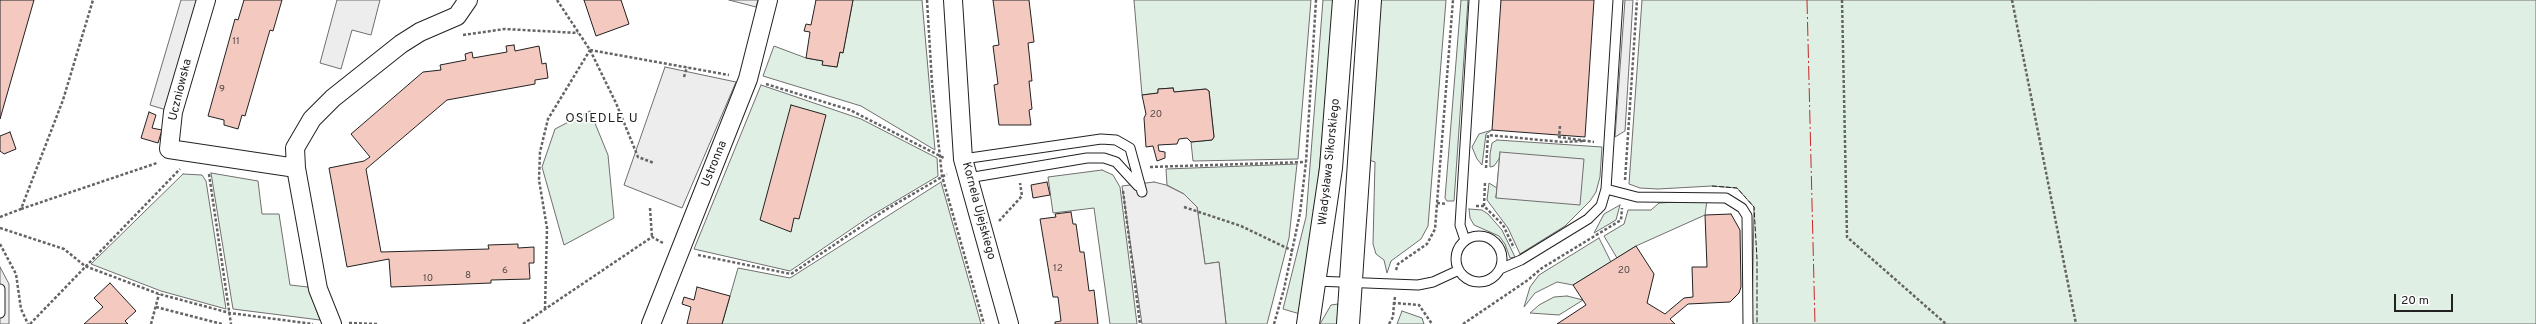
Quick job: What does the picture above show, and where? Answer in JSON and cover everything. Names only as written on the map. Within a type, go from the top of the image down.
[{"type":"street","name":"Uczniowska","points":[[206,0],[173,112],[169,149],[296,168]]},
{"type":"street","points":[[332,323],[318,289],[296,168],[295,148],[312,119],[333,98],[401,44],[420,32],[457,16],[468,0]]},
{"type":"street","name":"Ustronna","points":[[651,324],[748,79],[768,0]]},
{"type":"street","name":"Kornela Ujejskiego","points":[[953,0],[958,167],[1009,324]]},
{"type":"street","name":"Władysława Sikorskiego","points":[[1308,324],[1316,280],[1331,168],[1344,0]]},
{"type":"street","points":[[1348,324],[1370,0]]},
{"type":"lane","points":[[1466,240],[1460,228],[1474,0]]},
{"type":"lane","points":[[1500,269],[1521,260],[1588,219],[1601,206],[1606,189],[1618,0]]},
{"type":"lane","points":[[1101,139],[1116,140],[1130,148],[1142,192],[1129,174],[1116,162],[1104,158],[958,167],[1101,139]]},
{"type":"lane","points":[[1606,189],[1637,197],[1726,198],[1742,208],[1747,216],[1748,324]]},
{"type":"lane","points":[[1480,236],[1494,241],[1502,254],[1500,269],[1496,275],[1483,282],[1469,280],[1459,270],[1457,254],[1466,240],[1480,236]]},
{"type":"lane","points":[[1316,280],[1418,285],[1433,282],[1459,270]]},
{"type":"lane","points":[[0,289],[0,313]]},
{"type":"path","points":[[0,217],[21,209],[63,100],[93,0]]},
{"type":"path","points":[[557,0],[590,50],[616,102],[638,157],[654,163]]},
{"type":"path","points":[[1274,324],[1293,251],[1306,162],[1316,0]]},
{"type":"path","points":[[1396,274],[1398,264],[1427,244],[1435,229],[1453,0]]},
{"type":"path","points":[[1625,182],[1637,0]]},
{"type":"path","points":[[1842,0],[1847,237],[1946,324]]},
{"type":"path","points":[[2012,0],[2076,324]]},
{"type":"path","points":[[459,36],[505,29],[578,33]]},
{"type":"path","points":[[590,50],[727,75]]},
{"type":"path","points":[[545,309],[547,228],[539,180],[540,152],[548,119],[590,50]]},
{"type":"path","points":[[684,77],[687,67]]},
{"type":"path","points":[[759,82],[850,110],[958,167]]},
{"type":"path","points":[[1486,168],[1488,134],[1562,142],[1583,141],[1559,137],[1560,126]]},
{"type":"path","points":[[1135,168],[1306,162]]},
{"type":"path","points":[[0,244],[16,274],[21,309],[29,324],[182,166]]},
{"type":"path","points":[[652,237],[680,252],[791,274],[887,209],[958,167]]},
{"type":"path","points":[[202,170],[209,172],[231,324]]},
{"type":"path","points":[[994,225],[1022,196],[1018,177]]},
{"type":"path","points":[[1485,182],[1484,206],[1502,226],[1518,255]]},
{"type":"path","points":[[1122,186],[1140,324]]},
{"type":"path","points":[[1463,324],[1528,280],[1542,268],[1621,220],[1623,204]]},
{"type":"path","points":[[1469,206],[1484,206]]},
{"type":"path","points":[[1184,207],[1241,226],[1293,251]]},
{"type":"path","points":[[650,208],[652,237]]},
{"type":"path","points":[[0,228],[64,249],[85,266],[160,294],[230,314],[313,324],[377,324]]},
{"type":"path","points":[[523,324],[652,237]]},
{"type":"path","points":[[1527,275],[1528,280]]},
{"type":"path","points":[[151,324],[160,294]]},
{"type":"path","points":[[1389,324],[1393,317],[1395,295]]},
{"type":"path","points":[[1394,303],[1419,305],[1432,324]]},
{"type":"path","points":[[156,307],[222,324]]},
{"type":"green space","points":[[853,0],[922,0],[935,150],[861,106],[763,76],[774,46],[806,58],[823,61],[823,65],[837,67],[840,52],[843,53]]},
{"type":"green space","points":[[1134,0],[1311,0],[1298,159],[1193,161],[1191,142],[1212,140],[1214,137],[1209,91],[1206,89],[1174,92],[1173,88],[1158,89],[1158,93],[1142,95]]},
{"type":"green space","points":[[1323,0],[1334,0],[1315,219],[1300,314],[1283,309],[1306,217]]},
{"type":"green space","points":[[1381,0],[1446,0],[1428,226],[1421,239],[1391,261],[1387,273],[1384,260],[1376,254],[1373,244],[1375,162],[1369,160]]},
{"type":"green space","points":[[1461,0],[1468,0],[1454,201],[1447,201],[1445,198]]},
{"type":"green space","points":[[1642,0],[2536,0],[2536,324],[1752,324],[1754,207],[1737,188],[1712,186],[1658,189],[1640,188],[1629,184]]},
{"type":"green space","points":[[761,85],[861,119],[937,158],[938,176],[869,217],[790,271],[694,249]]},
{"type":"green space","points":[[590,111],[608,155],[614,218],[564,245],[542,167],[555,129]]},
{"type":"green space","points":[[1492,130],[1486,134],[1482,165],[1477,159],[1472,147],[1479,134]]},
{"type":"green space","points":[[1497,140],[1602,147],[1600,177],[1596,192],[1590,201],[1565,226],[1520,254],[1508,228],[1487,200],[1489,183],[1497,188],[1500,153],[1499,159],[1494,166],[1490,167],[1490,154],[1492,143]]},
{"type":"green space","points":[[1297,164],[1289,238],[1267,324],[1226,324],[1219,262],[1205,264],[1197,207],[1184,194],[1167,185],[1166,169]]},
{"type":"green space","points":[[1102,170],[1113,175],[1120,187],[1137,324],[1110,324],[1094,208],[1053,213],[1048,177]]},
{"type":"green space","points":[[211,173],[258,181],[262,214],[279,214],[290,285],[308,287],[320,320],[233,309]]},
{"type":"green space","points":[[183,174],[202,175],[206,181],[226,309],[161,291],[91,264]]},
{"type":"green space","points":[[941,182],[981,324],[722,324],[738,268],[790,278]]},
{"type":"green space","points":[[1707,200],[1705,215],[1636,246],[1617,258],[1604,236],[1624,224],[1628,210],[1651,210],[1659,203]]},
{"type":"green space","points":[[1620,205],[1616,220],[1594,233],[1604,214]]},
{"type":"green space","points":[[1469,209],[1482,210],[1488,214],[1502,230],[1515,257],[1510,258],[1505,244],[1499,236],[1474,225],[1470,218]]},
{"type":"green space","points":[[1599,238],[1611,262],[1573,285],[1557,282],[1535,293],[1524,307],[1530,287],[1539,275]]},
{"type":"green space","points":[[1567,296],[1583,300],[1559,315],[1530,313],[1539,305],[1554,297]]},
{"type":"green space","points":[[1338,304],[1337,324],[1320,324],[1331,305]]},
{"type":"green space","points":[[1402,311],[1422,318],[1424,324],[1397,324]]},
{"type":"shaded area","points":[[181,0],[206,0],[173,112],[150,105]]},
{"type":"shaded area","points":[[337,0],[380,0],[371,35],[352,30],[341,69],[320,63]]},
{"type":"shaded area","points":[[729,0],[758,0],[756,7]]},
{"type":"shaded area","points":[[1625,0],[1633,0],[1625,131],[1615,137]]},
{"type":"shaded area","points":[[665,67],[736,82],[682,208],[624,185]]},
{"type":"shaded area","points":[[1500,152],[1584,159],[1580,205],[1496,198]]},
{"type":"shaded area","points":[[1154,182],[1166,185],[1184,194],[1197,207],[1205,264],[1219,262],[1226,324],[1142,324],[1122,186]]},
{"type":"shaded area","points":[[0,267],[9,284],[9,324],[0,324]]},
{"type":"building","points":[[0,0],[34,0],[0,119]]},
{"type":"building","points":[[244,0],[282,0],[273,31],[270,30],[245,116],[242,115],[238,129],[224,125],[224,120],[208,116],[235,19],[238,20]]},
{"type":"building","points":[[584,0],[621,0],[629,24],[596,36]]},
{"type":"building","points":[[816,0],[853,0],[843,53],[840,52],[837,67],[822,65],[823,61],[806,58],[810,32],[804,31],[806,24],[811,25]]},
{"type":"building","points":[[993,0],[1029,0],[1034,42],[1028,43],[1032,81],[1029,81],[1032,109],[1029,110],[1031,125],[999,125],[994,85],[998,84],[993,46],[999,45]]},
{"type":"building","points":[[1501,0],[1594,0],[1585,137],[1492,130]]},
{"type":"building","points":[[514,45],[515,51],[539,46],[542,64],[546,63],[548,78],[535,80],[535,84],[447,100],[366,169],[381,252],[489,249],[488,245],[518,244],[518,248],[534,247],[534,263],[529,263],[530,279],[491,280],[491,283],[391,287],[389,259],[347,267],[329,168],[364,161],[370,157],[351,134],[423,72],[441,70],[440,65],[466,60],[465,54],[472,52],[473,58],[507,52],[506,46]]},
{"type":"building","points":[[1173,88],[1174,92],[1206,89],[1209,91],[1214,137],[1212,140],[1191,142],[1187,138],[1179,139],[1177,144],[1158,145],[1159,151],[1165,152],[1165,158],[1157,161],[1153,146],[1146,147],[1144,118],[1146,114],[1142,95],[1158,93],[1158,89]]},
{"type":"building","points":[[791,105],[826,115],[799,219],[794,218],[791,232],[760,220]]},
{"type":"building","points":[[149,112],[156,115],[152,128],[162,130],[158,143],[141,138]]},
{"type":"building","points":[[10,132],[16,149],[4,154],[0,151],[0,136]]},
{"type":"building","points":[[1047,182],[1050,195],[1033,198],[1031,185]]},
{"type":"building","points":[[1071,212],[1073,224],[1076,224],[1080,252],[1084,252],[1089,291],[1094,290],[1098,324],[1055,324],[1055,322],[1061,321],[1058,297],[1053,297],[1040,219],[1056,217],[1055,214]]},
{"type":"building","points":[[1731,214],[1740,230],[1741,287],[1739,293],[1730,302],[1688,304],[1670,319],[1675,324],[1557,324],[1586,305],[1573,285],[1636,246],[1654,274],[1647,303],[1665,314],[1684,298],[1693,297],[1692,267],[1707,267],[1705,215]]},
{"type":"building","points":[[110,283],[136,311],[125,321],[128,324],[84,324],[103,307],[94,298]]},
{"type":"building","points":[[697,287],[730,296],[722,324],[687,324],[691,307],[682,304],[684,297],[694,300]]},
{"type":"fence","points":[[1712,186],[1737,188],[1754,207],[1757,259],[1757,324]]},
{"type":"power","points":[[1807,0],[1815,324]]},
{"type":"district","name":"OSIEDLE U","points":[[602,119]]}]
